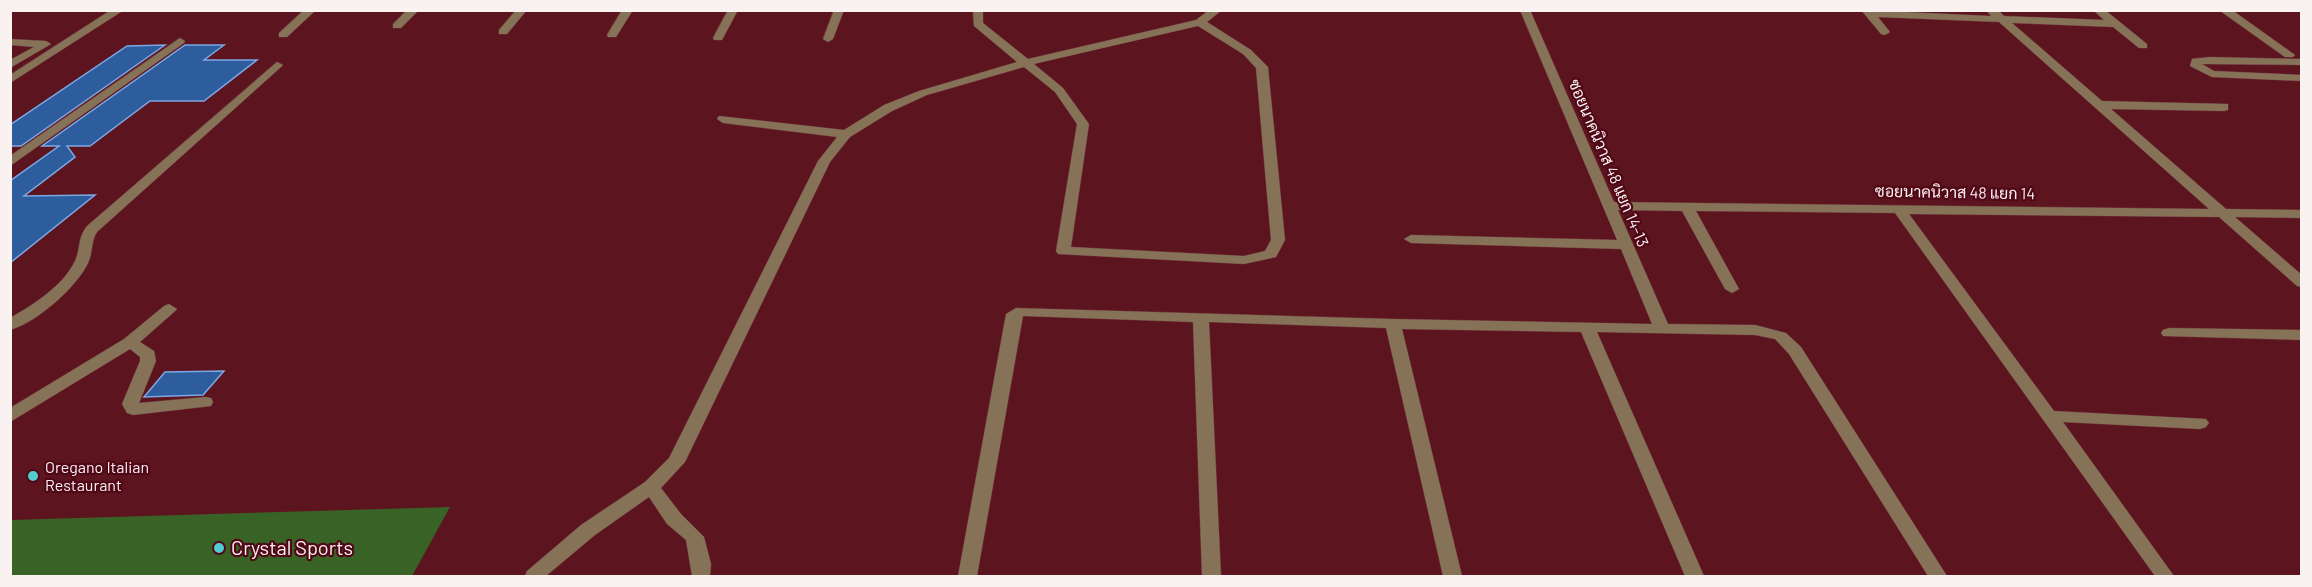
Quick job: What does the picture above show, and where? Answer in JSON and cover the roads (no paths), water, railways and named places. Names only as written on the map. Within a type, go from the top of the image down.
[{"type":"street","points":[[10,80],[119,10]]},
{"type":"street","points":[[283,35],[311,10]]},
{"type":"street","points":[[397,26],[414,10]]},
{"type":"street","points":[[503,32],[522,10]]},
{"type":"street","points":[[612,35],[628,10]]},
{"type":"street","points":[[718,38],[733,10]]},
{"type":"street","points":[[828,39],[839,10]]},
{"type":"street","points":[[978,10],[978,24],[1059,90],[1083,124],[1064,251],[1244,260],[1271,254],[1278,240],[1262,67],[1247,52],[1200,22]]},
{"type":"street","points":[[534,576],[588,530],[651,487],[676,462],[824,160],[846,134],[888,108],[922,93],[1025,63],[1200,22],[1217,10]]},
{"type":"street","name":"ซอยนาคนิวาส 48 แยก 14-13","points":[[1525,10],[1662,329]]},
{"type":"street","points":[[2098,10],[2143,46]]},
{"type":"street","points":[[2224,10],[2297,60]]},
{"type":"street","points":[[1868,12],[1994,14],[2116,24]]},
{"type":"street","points":[[1868,12],[1885,32]]},
{"type":"street","points":[[1994,14],[2222,211],[2301,283]]},
{"type":"street","points":[[10,162],[180,41]]},
{"type":"street","points":[[10,42],[46,44],[10,65]]},
{"type":"street","points":[[2297,60],[2210,60],[2196,61],[2196,66],[2212,74],[2301,78]]},
{"type":"street","points":[[10,325],[62,288],[82,263],[88,248],[86,237],[92,229],[278,64]]},
{"type":"street","points":[[2099,105],[2224,107]]},
{"type":"street","points":[[723,119],[846,134]]},
{"type":"street","name":"ซอยนาคนิวาส 48 แยก 14","points":[[1609,206],[2222,211],[2301,214]]},
{"type":"street","points":[[1687,207],[1732,289]]},
{"type":"street","points":[[1898,208],[2165,576]]},
{"type":"street","points":[[1411,239],[1626,245]]},
{"type":"street","points":[[10,416],[130,342],[169,309]]},
{"type":"street","points":[[967,576],[1014,314],[1021,311],[1393,324],[1755,330],[1780,336],[1795,351],[1938,576]]},
{"type":"street","points":[[1201,318],[1211,576]]},
{"type":"street","points":[[1393,324],[1452,576]]},
{"type":"street","points":[[1587,328],[1694,576]]},
{"type":"street","points":[[2169,333],[2301,335]]},
{"type":"street","points":[[130,342],[148,355],[149,361],[135,388],[130,404],[133,409],[205,402]]},
{"type":"street","points":[[2047,416],[2200,423]]},
{"type":"street","points":[[651,487],[674,519],[695,537],[701,564],[701,576]]},
{"type":"place","name":"Oregano Italian Restaurant","points":[[33,476]]},
{"type":"place","name":"Crystal Sports","points":[[219,548]]}]
